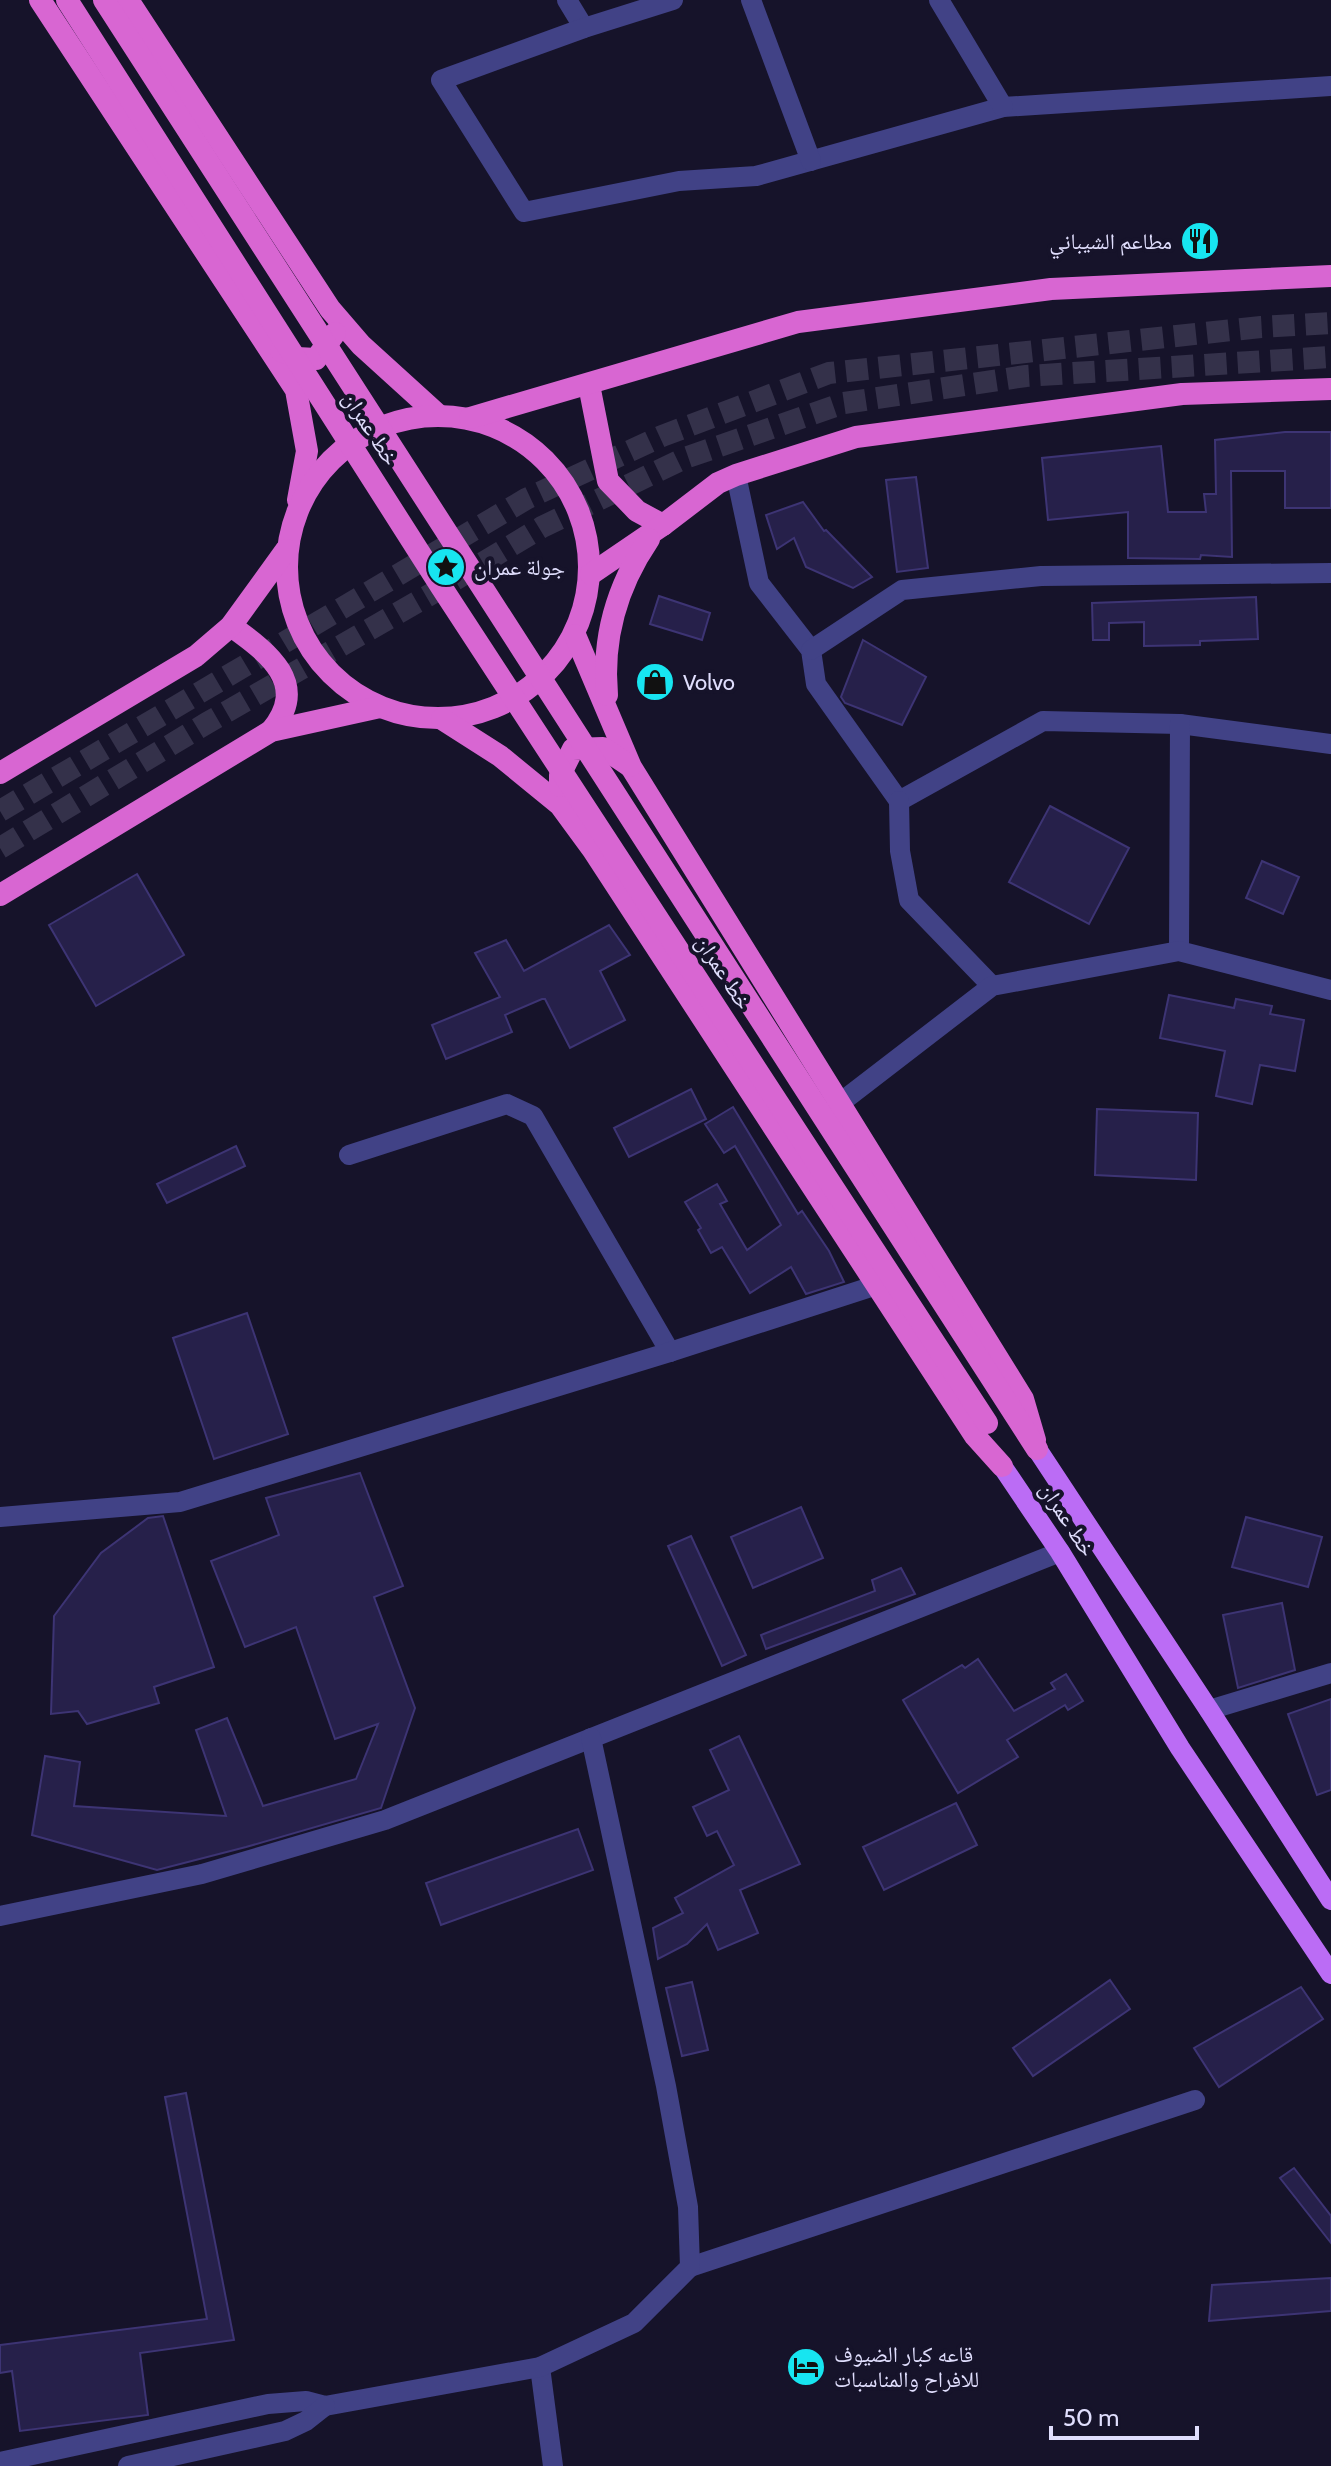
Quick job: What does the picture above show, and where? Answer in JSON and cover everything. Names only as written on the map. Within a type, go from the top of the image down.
[{"type":"highway","points":[[40,0],[296,390],[307,451],[286,550],[293,614],[326,670],[380,707]]},
{"type":"highway","name":"خط عمران","points":[[67,0],[442,588],[987,1423],[1002,1466]]},
{"type":"highway","name":"خط عمران","points":[[104,0],[1037,1449]]},
{"type":"highway","points":[[128,0],[330,309],[361,345],[437,414]]},
{"type":"highway","points":[[470,418],[798,322],[1051,289],[1331,276]]},
{"type":"highway","points":[[265,345],[297,358],[316,359],[336,335],[330,309]]},
{"type":"highway","points":[[589,385],[608,481],[637,511],[659,528]]},
{"type":"highway","points":[[591,574],[718,483],[856,437],[1182,394],[1331,389]]},
{"type":"highway","points":[[296,510],[329,460],[378,426],[437,414],[470,418],[547,459],[582,512],[591,574],[587,606],[575,635],[542,678],[496,708],[442,719]]},
{"type":"highway","points":[[608,712],[605,661],[617,598],[636,559],[659,528]]},
{"type":"highway","points":[[0,773],[196,656],[231,626],[286,550]]},
{"type":"highway","points":[[231,626],[266,652],[285,682],[286,709],[271,731]]},
{"type":"highway","points":[[575,635],[631,767],[1023,1399],[1037,1449]]},
{"type":"highway","points":[[0,895],[271,731],[380,707],[442,719],[500,756],[560,805],[593,850],[975,1436],[1002,1466]]},
{"type":"highway","points":[[560,805],[560,775],[573,749],[603,748],[631,767]]},
{"type":"main road","name":"خط عمران","points":[[1037,1449],[1331,1900]]},
{"type":"main road","name":"خط عمران","points":[[1002,1466],[1060,1552],[1180,1748],[1331,1974]]},
{"type":"street","points":[[567,0],[584,28]]},
{"type":"street","points":[[673,0],[584,28],[441,80],[524,212],[679,181],[756,176],[1003,107],[1331,86]]},
{"type":"street","points":[[751,0],[811,161]]},
{"type":"street","points":[[939,0],[1003,107]]},
{"type":"street","points":[[736,475],[759,583],[811,650],[816,684],[899,801],[900,851],[909,900],[992,986]]},
{"type":"street","points":[[811,650],[902,590],[1041,576],[1331,573]]},
{"type":"street","points":[[899,801],[1043,721],[1180,724],[1331,744]]},
{"type":"street","points":[[1179,951],[1180,724]]},
{"type":"street","points":[[840,1103],[992,986],[1179,951],[1331,990]]},
{"type":"street","points":[[349,1155],[507,1104],[533,1116],[670,1352]]},
{"type":"street","points":[[0,1517],[180,1502],[670,1352],[877,1285]]},
{"type":"street","points":[[0,1916],[202,1874],[370,1825],[1060,1552]]},
{"type":"street","points":[[1209,1710],[1331,1673]]},
{"type":"street","points":[[591,1738],[666,2086],[688,2207],[690,2267]]},
{"type":"street","points":[[0,2462],[268,2404],[287,2401],[325,2406],[540,2367],[634,2323],[690,2267],[1195,2100]]},
{"type":"street","points":[[540,2367],[553,2466]]},
{"type":"street","points":[[128,2466],[285,2431],[306,2421],[325,2406]]},
{"type":"building","points":[[1285,432],[1331,432],[1331,508],[1285,508],[1285,471],[1231,471],[1232,557],[1128,558],[1128,512],[1048,520],[1042,458],[1161,446],[1168,512],[1206,512],[1204,494],[1216,494],[1215,440]]},
{"type":"building","points":[[916,477],[928,568],[897,572],[886,480]]},
{"type":"building","points":[[803,502],[824,531],[872,577],[853,588],[806,567],[794,538],[777,549],[766,515]]},
{"type":"building","points":[[659,596],[710,613],[702,640],[650,624]]},
{"type":"building","points":[[1256,597],[1258,639],[1200,641],[1200,645],[1144,646],[1144,622],[1109,623],[1109,640],[1093,640],[1092,603]]},
{"type":"building","points":[[863,640],[926,677],[902,725],[845,703],[841,697]]},
{"type":"building","points":[[1050,806],[1129,848],[1089,924],[1009,882]]},
{"type":"building","points":[[1262,861],[1299,877],[1283,914],[1246,898]]},
{"type":"building","points":[[137,874],[184,955],[96,1006],[49,925]]},
{"type":"building","points":[[609,925],[630,955],[600,971],[625,1020],[570,1048],[545,999],[542,999],[505,1015],[512,1032],[446,1059],[432,1025],[500,997],[475,953],[506,940],[524,971]]},
{"type":"building","points":[[1169,995],[1234,1008],[1236,999],[1272,1006],[1270,1014],[1304,1020],[1295,1071],[1260,1065],[1252,1104],[1216,1096],[1225,1051],[1160,1038]]},
{"type":"building","points":[[691,1089],[706,1119],[629,1157],[614,1128]]},
{"type":"building","points":[[733,1107],[798,1214],[802,1211],[829,1251],[844,1282],[806,1294],[791,1267],[750,1293],[722,1247],[711,1253],[698,1230],[701,1228],[685,1202],[717,1184],[727,1201],[720,1204],[747,1250],[781,1225],[735,1146],[724,1153],[705,1124]]},
{"type":"building","points":[[1097,1109],[1198,1113],[1196,1180],[1095,1175]]},
{"type":"building","points":[[236,1146],[245,1166],[167,1203],[157,1184]]},
{"type":"building","points":[[247,1313],[288,1434],[214,1459],[173,1338]]},
{"type":"building","points":[[360,1473],[403,1586],[374,1597],[415,1708],[381,1808],[157,1870],[32,1835],[45,1756],[80,1762],[74,1806],[226,1816],[196,1730],[227,1718],[263,1806],[356,1779],[378,1724],[335,1739],[296,1627],[245,1647],[211,1561],[279,1535],[266,1498]]},
{"type":"building","points":[[801,1507],[823,1558],[753,1588],[731,1537]]},
{"type":"building","points":[[163,1516],[214,1667],[154,1687],[159,1703],[87,1724],[78,1711],[51,1714],[54,1616],[101,1553],[148,1518]]},
{"type":"building","points":[[1246,1517],[1322,1537],[1308,1587],[1232,1567]]},
{"type":"building","points":[[691,1536],[746,1655],[722,1666],[668,1546]]},
{"type":"building","points":[[901,1568],[915,1594],[766,1649],[761,1635],[875,1591],[872,1580]]},
{"type":"building","points":[[1282,1603],[1295,1670],[1238,1688],[1223,1615]]},
{"type":"building","points":[[978,1659],[1014,1711],[1055,1689],[1051,1683],[1066,1674],[1083,1701],[1068,1710],[1065,1705],[1007,1740],[1018,1757],[958,1793],[903,1700],[962,1665],[965,1668]]},
{"type":"building","points":[[1331,1699],[1331,1790],[1317,1795],[1288,1714]]},
{"type":"building","points":[[739,1736],[800,1864],[740,1890],[758,1933],[718,1950],[707,1924],[687,1944],[658,1959],[653,1928],[683,1913],[675,1898],[734,1865],[717,1831],[707,1836],[693,1807],[729,1790],[710,1750]]},
{"type":"building","points":[[956,1803],[977,1845],[884,1890],[863,1847]]},
{"type":"building","points":[[578,1829],[593,1870],[441,1925],[426,1883]]},
{"type":"building","points":[[1110,1980],[1130,2009],[1033,2076],[1013,2048]]},
{"type":"building","points":[[692,1982],[708,2050],[682,2056],[666,1988]]},
{"type":"building","points":[[1301,1987],[1323,2019],[1219,2087],[1194,2048]]},
{"type":"building","points":[[186,2093],[234,2340],[140,2353],[148,2415],[20,2431],[12,2371],[0,2373],[0,2345],[207,2319],[165,2097]]},
{"type":"building","points":[[1294,2168],[1331,2216],[1331,2243],[1280,2178]]},
{"type":"building","points":[[1331,2278],[1331,2311],[1209,2321],[1212,2285]]},
{"type":"tunnel","points":[[0,811],[526,499],[662,436],[829,373],[1261,327],[1331,323]]},
{"type":"tunnel","points":[[0,848],[542,527],[685,458],[844,403],[1026,376],[1331,357]]},
{"type":"place","name":"مطاعم الشيباني","points":[[1200,241]]},
{"type":"place","name":"جولة عمران","points":[[446,567]]},
{"type":"place","name":"Volvo","points":[[655,682]]},
{"type":"place","name":"قاعه كبار الضيوف للافراح والمناسبات","points":[[806,2367]]}]
